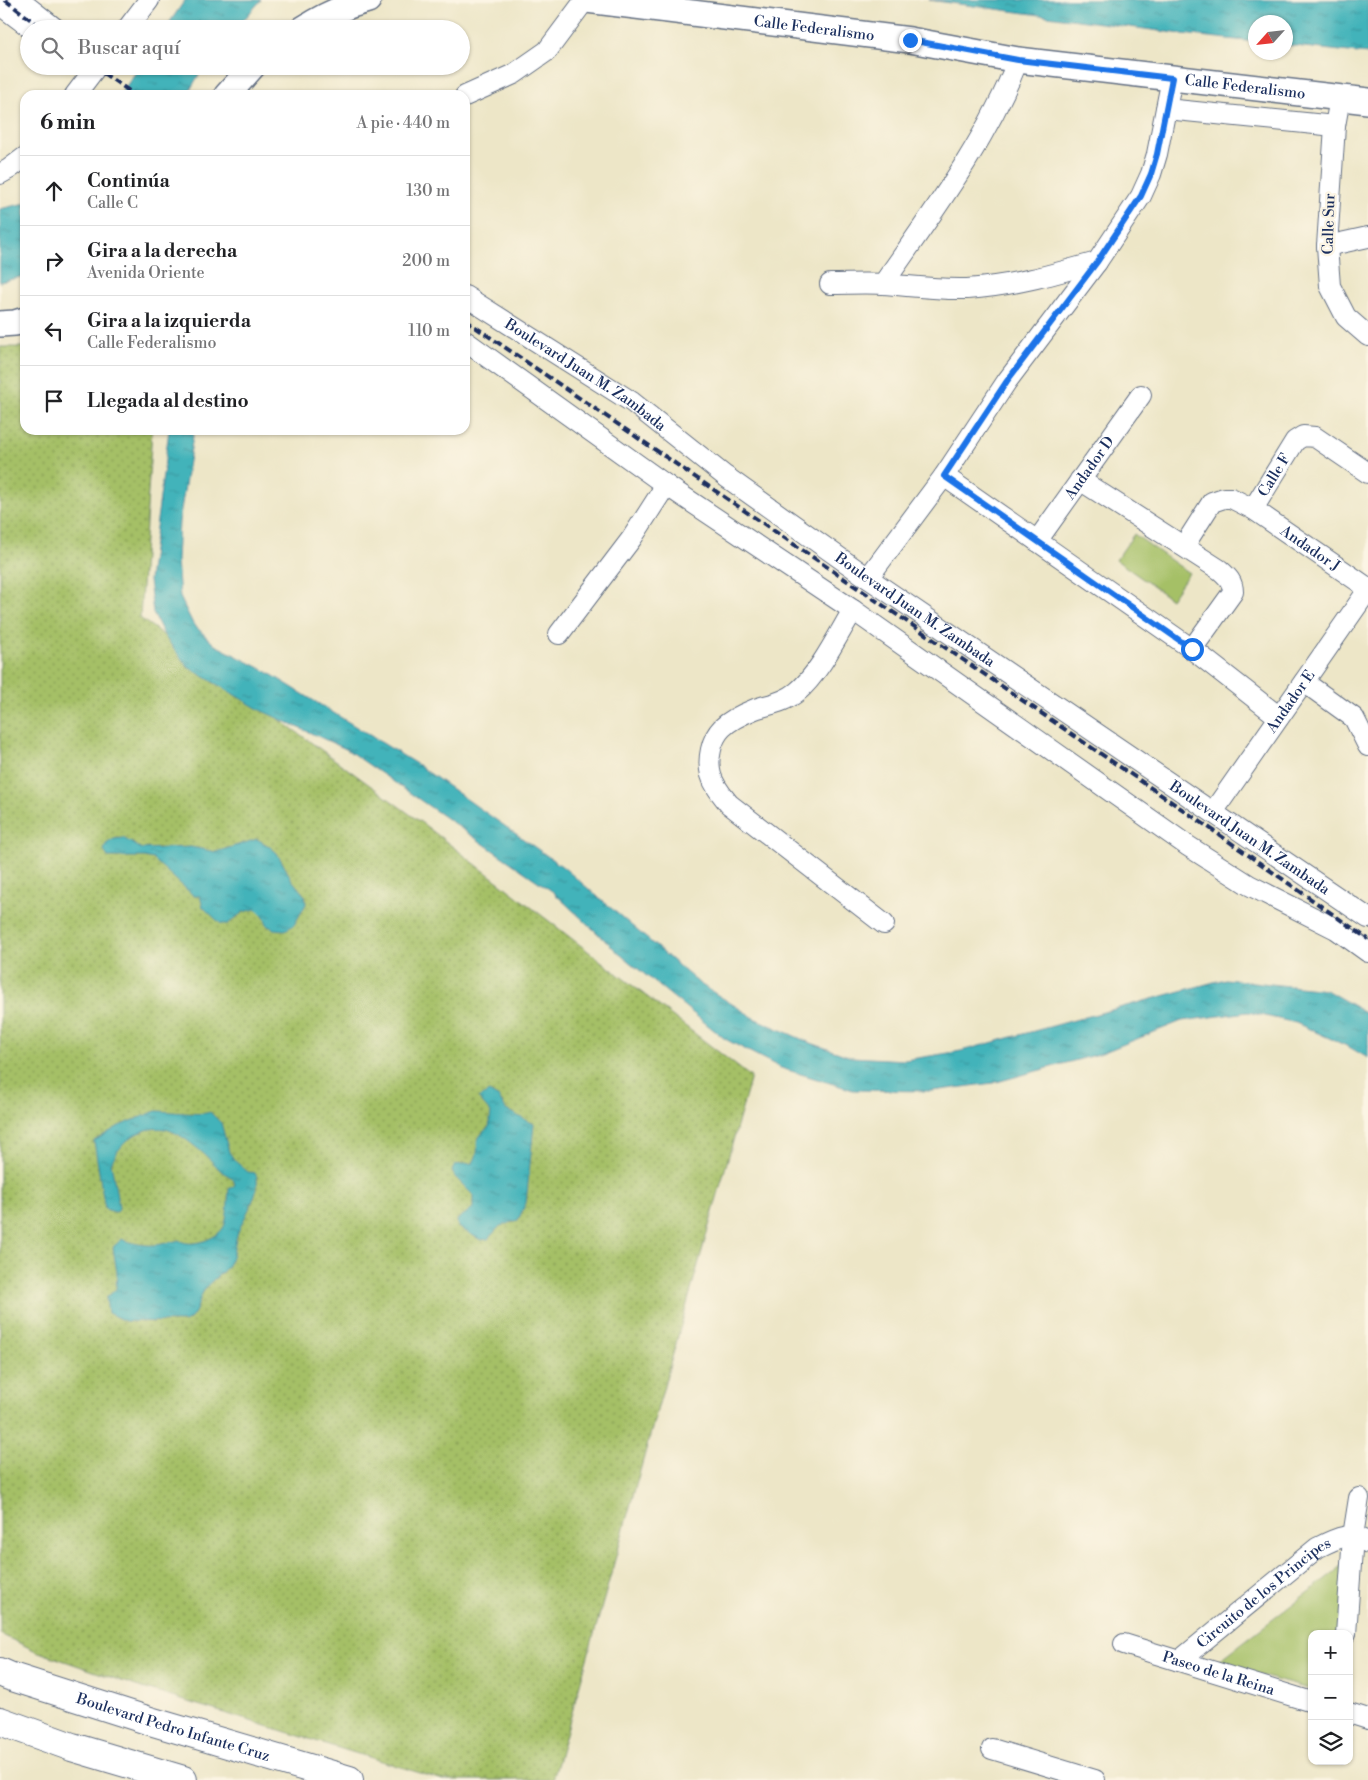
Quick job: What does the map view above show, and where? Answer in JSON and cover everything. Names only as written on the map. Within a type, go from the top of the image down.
[{"type":"highway","name":"Boulevard Pedro Infante Cruz","points":[[0,1672],[150,1721],[349,1780]]},
{"type":"highway","points":[[0,1721],[72,1748],[174,1778]]},
{"type":"main road","points":[[317,20],[368,0]]},
{"type":"main road","name":"Calle Federalismo","points":[[586,0],[910,40],[1018,60],[1368,101]]},
{"type":"main road","points":[[231,90],[245,75]]},
{"type":"main road","points":[[0,324],[20,322]]},
{"type":"street","points":[[19,0],[45,20]]},
{"type":"street","points":[[134,20],[149,0]]},
{"type":"street","points":[[470,94],[514,74],[548,51],[586,0]]},
{"type":"street","points":[[0,5],[20,20]]},
{"type":"street","points":[[883,284],[966,163],[998,107],[1018,60]]},
{"type":"street","points":[[78,90],[86,75]]},
{"type":"street","points":[[868,578],[944,476],[1007,381],[1097,262],[1141,196],[1157,154],[1172,78]]},
{"type":"street","name":"Calle Sur","points":[[1340,98],[1335,126],[1327,246],[1330,286],[1346,317],[1366,333]]},
{"type":"street","points":[[1166,109],[1335,126]]},
{"type":"street","points":[[0,174],[9,170],[20,160]]},
{"type":"street","points":[[1327,246],[1368,237]]},
{"type":"street","points":[[830,284],[883,284],[923,289],[966,289],[1041,278],[1097,262]]},
{"type":"street","name":"Boulevard Juan M. Zambada","points":[[470,299],[632,402],[725,476],[868,578],[1055,707],[1368,918]]},
{"type":"street","name":"Boulevard Juan M. Zambada","points":[[470,345],[666,485],[854,610],[1188,846],[1249,885],[1336,929],[1368,952]]},
{"type":"street","name":"Andador D","points":[[1037,541],[1141,395]]},
{"type":"street","name":"Calle F","points":[[1253,509],[1295,441],[1303,436],[1315,437],[1368,473]]},
{"type":"street","points":[[944,476],[1192,649],[1279,717]]},
{"type":"street","points":[[1080,480],[1184,546],[1229,578],[1233,586],[1231,595],[1192,649]]},
{"type":"street","points":[[559,634],[632,538],[666,485]]},
{"type":"street","name":"Andador J","points":[[1184,546],[1212,502],[1231,498],[1253,509],[1365,599]]},
{"type":"street","name":"Andador E","points":[[1213,812],[1365,599]]},
{"type":"street","points":[[854,610],[814,674],[798,691],[785,700],[741,716],[722,728],[714,742],[709,758],[711,775],[717,788],[729,804],[884,924]]},
{"type":"street","points":[[1304,682],[1354,718],[1368,746]]},
{"type":"street","name":"Circuito de los Principes","points":[[1347,1630],[1361,1540],[1359,1498]]},
{"type":"street","name":"Circuito de los Principes","points":[[1180,1661],[1317,1548],[1340,1538],[1361,1540]]},
{"type":"street","name":"Paseo de la Reina","points":[[1124,1644],[1308,1701]]},
{"type":"street","points":[[1353,1714],[1368,1719]]},
{"type":"street","points":[[992,1749],[1095,1780]]},
{"type":"green space","points":[[0,347],[20,347],[20,435],[152,435],[140,618],[426,826],[751,1077],[553,1780],[443,1780],[136,1686],[36,1651],[0,1634]]},
{"type":"green space","points":[[1134,534],[1189,573],[1171,599],[1116,560]]},
{"type":"green space","points":[[1350,1560],[1344,1630],[1308,1630],[1308,1689],[1216,1663]]},
{"type":"water","points":[[185,0],[261,0],[244,20],[171,20]]},
{"type":"water","points":[[929,0],[1368,0],[1368,54],[1293,46],[1293,15],[1248,15],[1248,41]]},
{"type":"water","points":[[134,75],[199,75],[190,90],[123,90]]},
{"type":"water","points":[[20,204],[20,277],[0,282],[0,209]]},
{"type":"water","points":[[168,435],[193,435],[179,522],[177,560],[180,597],[193,624],[215,645],[264,670],[418,765],[563,867],[700,984],[756,1019],[808,1042],[851,1057],[905,1060],[961,1051],[1225,979],[1326,990],[1368,1014],[1368,1058],[1349,1047],[1296,1023],[1248,1012],[1182,1021],[1099,1054],[993,1083],[932,1091],[853,1090],[781,1068],[725,1039],[622,956],[552,891],[346,749],[260,710],[188,667],[165,637],[153,613],[149,580]]},
{"type":"water","points":[[123,838],[142,849],[191,847],[216,852],[257,839],[277,853],[292,880],[305,896],[306,904],[294,925],[285,930],[274,929],[268,926],[264,917],[256,909],[243,912],[228,924],[221,924],[203,907],[200,896],[194,896],[153,859],[145,857],[108,857],[104,851],[106,844],[114,839]]},
{"type":"water","points":[[489,1092],[499,1098],[506,1110],[534,1124],[526,1203],[518,1220],[500,1226],[488,1239],[481,1240],[458,1227],[457,1220],[473,1208],[473,1195],[455,1177],[452,1171],[455,1165],[473,1163],[476,1157],[479,1137],[489,1127],[491,1113],[478,1098]]},
{"type":"water","points":[[156,1111],[210,1112],[221,1123],[229,1152],[235,1161],[248,1172],[255,1173],[257,1180],[255,1195],[237,1235],[230,1261],[223,1272],[207,1286],[195,1313],[185,1322],[125,1321],[108,1313],[106,1298],[116,1289],[117,1273],[113,1247],[122,1239],[137,1244],[150,1245],[179,1240],[198,1243],[212,1238],[218,1234],[225,1224],[229,1189],[235,1185],[231,1177],[222,1172],[187,1140],[171,1131],[156,1128],[133,1136],[115,1155],[111,1163],[119,1208],[115,1212],[105,1209],[94,1141],[119,1126]]},
{"type":"railway","points":[[5,0],[31,20]]},
{"type":"railway","points":[[106,75],[128,90]]},
{"type":"railway","points":[[470,323],[1214,831],[1368,939]]},
{"type":"route","points":[[910,40],[1018,60],[1172,78],[1157,154],[1151,174],[1141,196],[1097,262],[1007,381],[944,476],[1192,649]]}]
